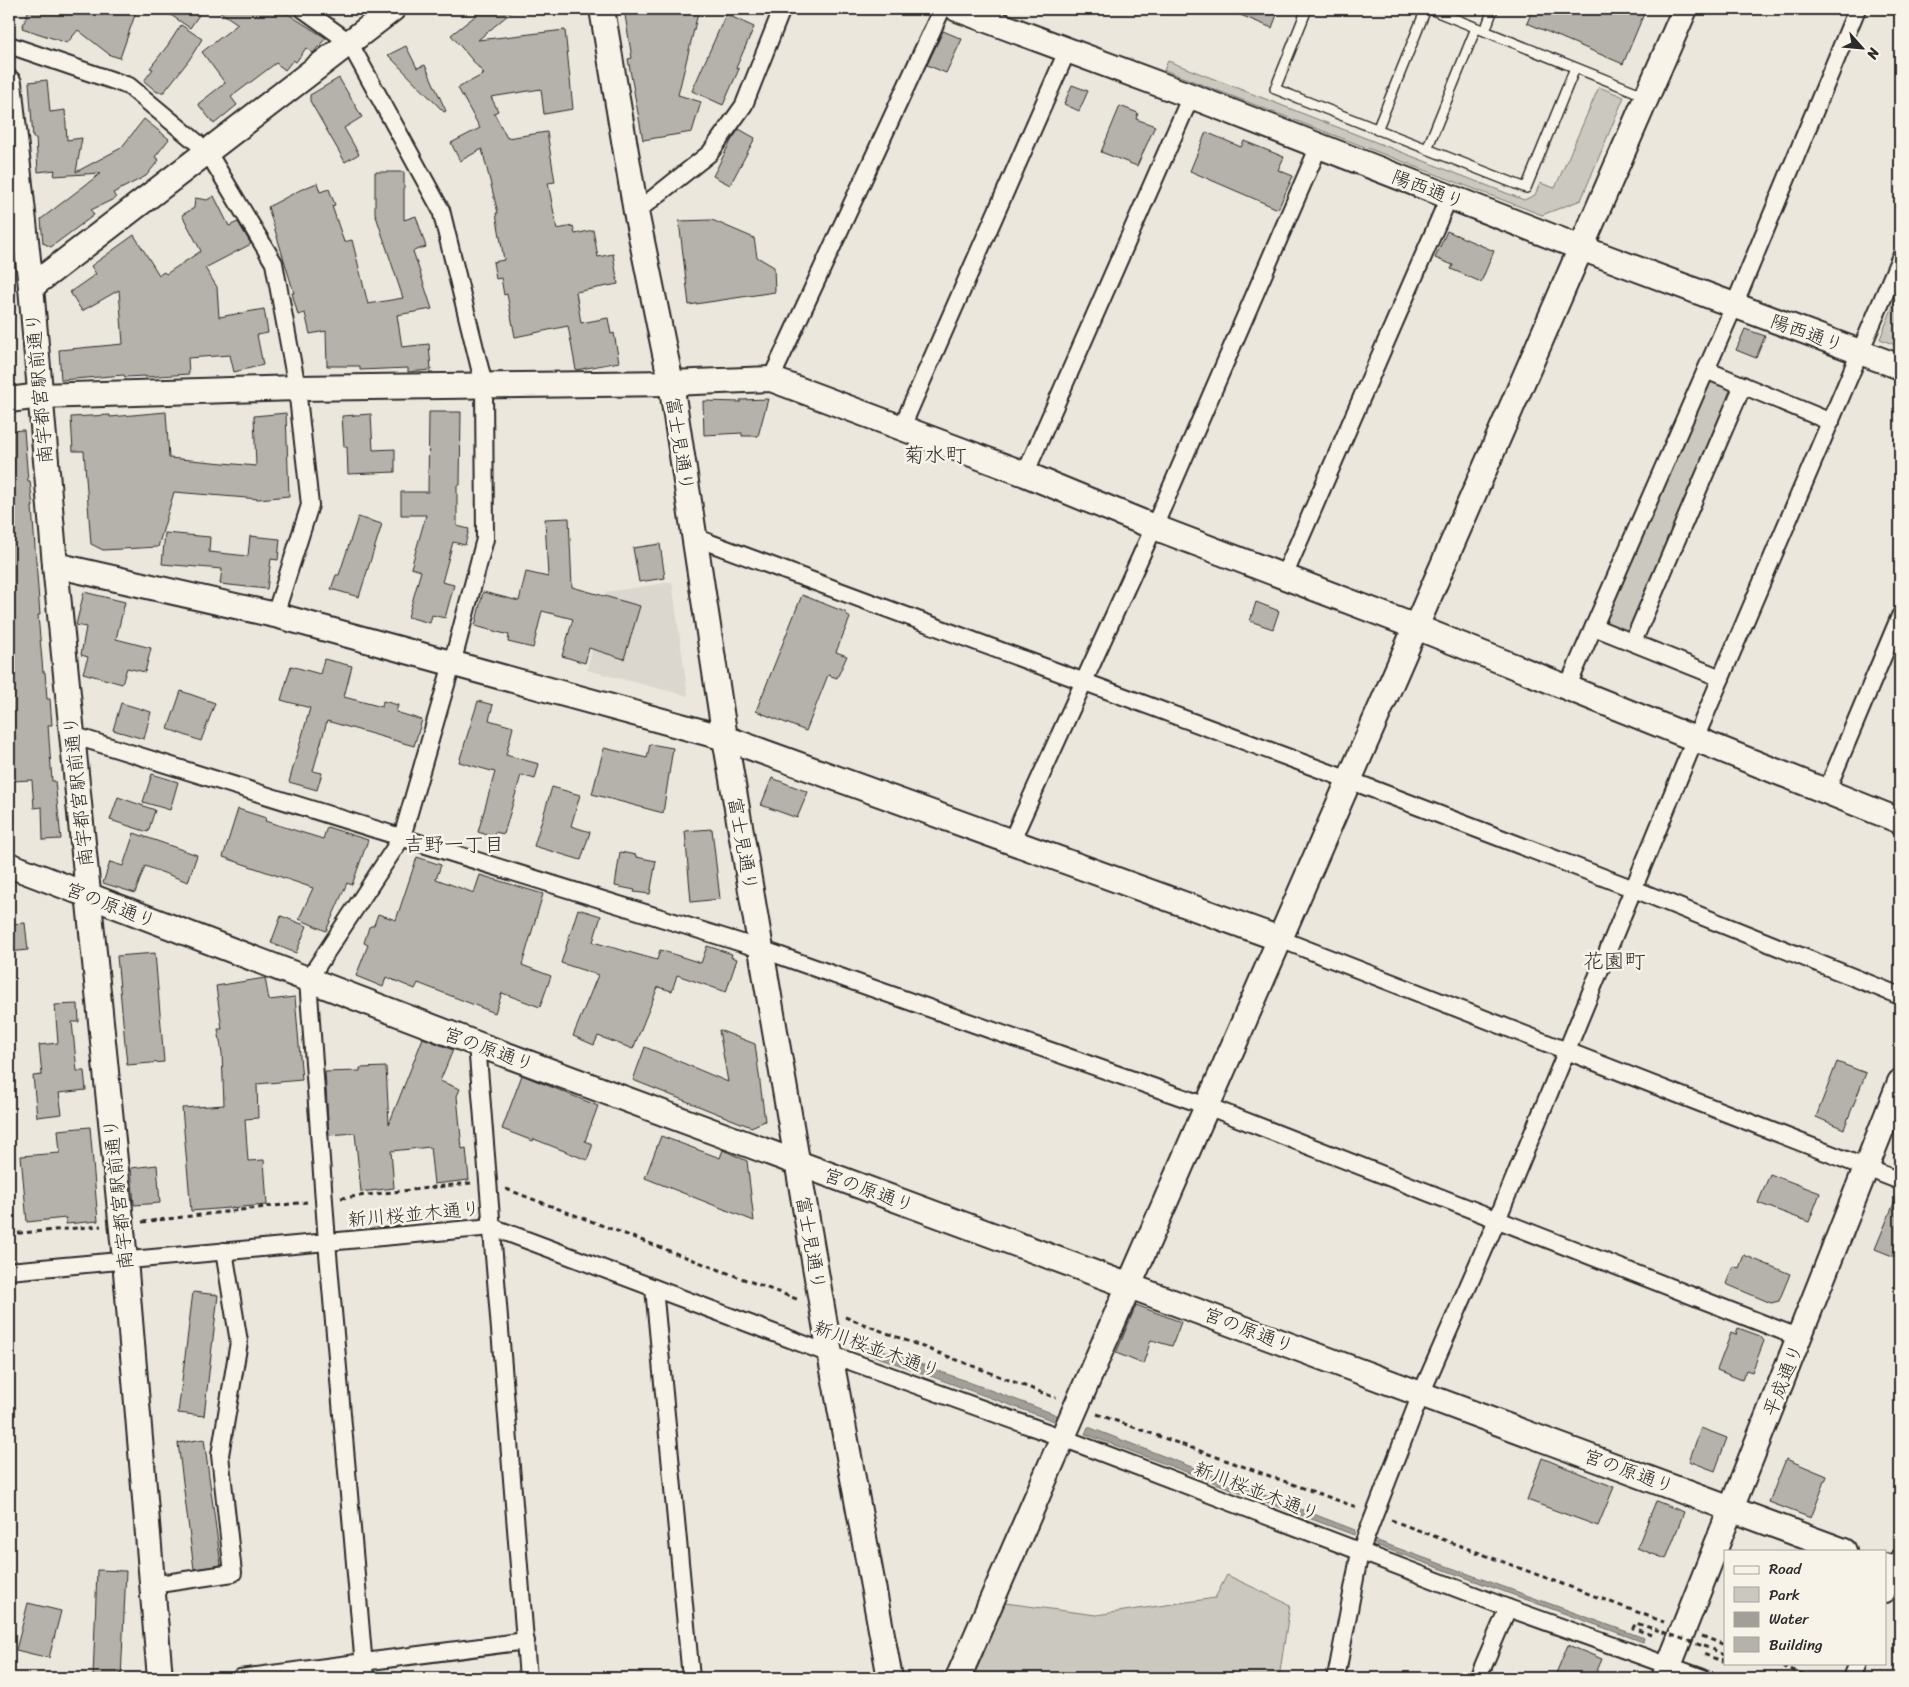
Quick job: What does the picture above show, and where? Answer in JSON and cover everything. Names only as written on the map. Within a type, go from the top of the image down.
[{"type":"street","points":[[303,9],[349,42],[441,210],[484,386],[485,539],[452,664],[402,837],[308,980],[327,1242],[364,1670]]},
{"type":"street","points":[[31,287],[392,9]]},
{"type":"street","name":"富士見通り","points":[[602,9],[636,212],[671,383],[725,738],[830,1354],[890,1678]]},
{"type":"street","points":[[636,212],[710,153],[744,105],[782,9]]},
{"type":"street","points":[[771,379],[942,9]]},
{"type":"street","name":"陽西通り","points":[[957,9],[1068,49],[1581,248],[1900,367]]},
{"type":"street","points":[[958,1678],[1685,9]]},
{"type":"street","points":[[1567,688],[1734,306],[1857,9]]},
{"type":"street","points":[[9,45],[129,86],[207,152],[274,264],[297,388],[310,505],[275,616]]},
{"type":"street","points":[[901,429],[1068,49]]},
{"type":"street","name":"南宇都宮駅前通り","points":[[9,83],[31,287],[55,565],[125,1260],[160,1678]]},
{"type":"street","points":[[1025,474],[1191,96]]},
{"type":"street","points":[[1011,842],[1154,527],[1319,146]]},
{"type":"street","points":[[1284,576],[1449,197]]},
{"type":"street","points":[[1336,1678],[1360,1552],[1421,1394],[1497,1220],[1695,740],[1900,258]]},
{"type":"street","points":[[1706,370],[1831,422]]},
{"type":"street","points":[[9,400],[40,396],[297,388],[671,383],[771,379],[1025,474],[1154,527],[1416,627],[1900,821]]},
{"type":"street","points":[[1633,642],[1743,385]]},
{"type":"street","points":[[694,538],[1349,780],[1634,889],[1900,996]]},
{"type":"street","points":[[55,565],[275,616],[725,738],[1280,939],[1900,1181]]},
{"type":"street","points":[[1826,792],[1900,616]]},
{"type":"street","points":[[1594,626],[1722,678]]},
{"type":"street","points":[[72,735],[761,949],[1207,1106],[1800,1338]]},
{"type":"street","name":"宮の原通り","points":[[9,865],[477,1044],[1841,1550]]},
{"type":"street","points":[[477,1044],[528,1678]]},
{"type":"street","name":"平成通り","points":[[1667,1672],[1900,1082]]},
{"type":"street","name":"新川桜並木通り","points":[[9,1271],[492,1227],[830,1354],[1063,1438],[1508,1608],[1667,1672],[1703,1678]]},
{"type":"street","points":[[152,1585],[234,1573],[220,1455],[239,1342],[224,1251]]},
{"type":"street","points":[[654,1288],[691,1678]]},
{"type":"street","points":[[1886,1591],[1895,1566]]},
{"type":"street","points":[[1478,1678],[1508,1608]]},
{"type":"street","points":[[240,1678],[364,1670],[526,1641]]},
{"type":"street","points":[[1851,1678],[1857,1664]]},
{"type":"lane","points":[[1307,9],[1275,90],[1526,188],[1575,68]]},
{"type":"lane","points":[[1377,130],[1428,9],[1647,96]]},
{"type":"lane","points":[[1427,150],[1480,29],[1494,9]]},
{"type":"path","points":[[1651,1635],[1633,1628],[1636,1623],[1724,1654]]},
{"type":"path","points":[[1703,1654],[1722,1661],[1724,1656]]},
{"type":"path","points":[[1777,1664],[1813,1678]]},
{"type":"shaded area","points":[[672,582],[688,696],[587,670],[606,592]]},
{"type":"green space","points":[[1168,61],[1524,200],[1535,195],[1540,183],[1555,188],[1599,87],[1624,97],[1581,200],[1542,215],[1164,70]]},
{"type":"green space","points":[[1900,288],[1900,347],[1880,339]]},
{"type":"green space","points":[[1711,378],[1735,388],[1630,633],[1603,624]]},
{"type":"green space","points":[[1227,1575],[1290,1605],[1279,1678],[973,1678],[1005,1603],[1096,1615],[1215,1598]]},
{"type":"water","points":[[856,1340],[1057,1415],[1054,1421],[853,1348]]},
{"type":"water","points":[[1088,1427],[1355,1530],[1354,1535],[1085,1434]]},
{"type":"water","points":[[1375,1540],[1644,1638],[1643,1642],[1373,1544]]},
{"type":"building","points":[[29,9],[137,9],[120,58],[110,55],[78,30],[67,43],[22,28]]},
{"type":"building","points":[[162,9],[203,9],[190,28]]},
{"type":"building","points":[[216,9],[280,9],[326,38],[313,53],[306,48],[296,62],[293,60],[285,70],[276,63],[231,97],[237,105],[214,124],[198,104],[225,83],[202,52],[238,24]]},
{"type":"building","points":[[484,9],[515,9],[478,40],[565,30],[573,109],[544,114],[541,89],[491,97],[498,111],[494,113],[507,138],[547,132],[555,182],[548,183],[557,229],[573,226],[575,234],[593,230],[598,257],[613,254],[618,284],[576,292],[581,323],[608,318],[611,334],[614,333],[619,362],[576,370],[568,326],[515,337],[507,294],[504,295],[501,278],[496,279],[493,262],[504,260],[496,213],[498,213],[482,149],[460,161],[451,143],[480,128],[458,88],[484,74],[451,35]]},
{"type":"building","points":[[624,9],[699,9],[678,95],[701,102],[692,132],[643,140],[628,59],[632,58]]},
{"type":"building","points":[[1226,9],[1279,9],[1272,28]]},
{"type":"building","points":[[1533,9],[1646,9],[1623,64],[1527,23]]},
{"type":"building","points":[[726,14],[754,27],[736,68],[739,69],[723,105],[692,91]]},
{"type":"building","points":[[181,25],[202,39],[189,60],[164,92],[157,92],[144,81],[153,69],[150,68]]},
{"type":"building","points":[[943,31],[962,39],[946,73],[927,65]]},
{"type":"building","points":[[406,46],[417,68],[425,65],[446,111],[444,112],[388,55]]},
{"type":"building","points":[[339,78],[362,117],[344,128],[359,154],[345,162],[310,101],[310,95]]},
{"type":"building","points":[[47,80],[50,112],[65,110],[67,140],[82,138],[76,172],[121,148],[144,119],[169,139],[155,157],[159,160],[146,176],[113,193],[116,198],[91,210],[94,215],[51,247],[43,243],[41,219],[101,173],[54,176],[55,170],[38,172],[36,138],[33,138],[29,82]]},
{"type":"building","points":[[1072,85],[1088,91],[1079,111],[1064,104]]},
{"type":"building","points":[[1120,106],[1138,113],[1136,119],[1155,126],[1137,166],[1101,152]]},
{"type":"building","points":[[739,129],[755,138],[730,185],[713,176]]},
{"type":"building","points":[[1206,132],[1241,147],[1244,141],[1284,157],[1278,170],[1293,176],[1278,209],[1190,171]]},
{"type":"building","points":[[375,172],[404,172],[404,220],[416,216],[426,247],[413,251],[432,309],[397,315],[402,347],[429,344],[431,370],[408,372],[408,368],[360,370],[360,366],[327,366],[326,331],[310,334],[305,313],[298,315],[292,293],[294,293],[268,207],[317,183],[320,192],[329,189],[335,205],[332,206],[344,242],[352,240],[368,304],[403,298],[375,213]]},
{"type":"building","points":[[214,196],[229,226],[238,222],[251,244],[205,268],[217,287],[219,317],[264,309],[268,333],[257,335],[263,365],[234,372],[230,355],[188,358],[189,374],[145,377],[125,377],[124,375],[61,380],[59,350],[123,344],[119,290],[82,311],[70,292],[96,274],[91,266],[134,235],[159,275],[164,272],[166,274],[201,251],[182,215],[194,208],[195,198],[207,200]]},
{"type":"building","points":[[712,220],[754,238],[757,257],[774,267],[775,292],[689,305],[679,221]]},
{"type":"building","points":[[1447,231],[1494,251],[1481,282],[1451,269],[1453,265],[1435,258]]},
{"type":"building","points":[[1745,329],[1765,336],[1756,358],[1736,350]]},
{"type":"building","points":[[768,399],[758,436],[742,436],[742,433],[704,435],[703,401],[741,402],[740,400]]},
{"type":"building","points":[[166,412],[169,458],[256,466],[254,416],[286,413],[289,496],[259,499],[174,492],[158,547],[103,550],[91,544],[84,451],[73,451],[71,417],[110,415],[110,417]]},
{"type":"building","points":[[429,412],[461,412],[460,485],[457,485],[457,526],[469,529],[465,545],[453,542],[442,582],[454,585],[445,618],[432,615],[430,623],[408,617],[421,571],[411,568],[426,515],[401,515],[401,492],[428,492]]},
{"type":"building","points":[[371,414],[373,450],[395,449],[395,472],[348,474],[347,447],[344,447],[342,416]]},
{"type":"building","points":[[24,430],[28,481],[30,481],[33,507],[40,615],[38,615],[43,672],[45,672],[47,699],[50,699],[52,725],[48,725],[52,781],[55,781],[61,839],[43,840],[42,807],[34,808],[32,780],[12,781],[9,756],[9,711],[12,711],[9,672],[9,431]]},
{"type":"building","points":[[358,517],[382,524],[359,597],[331,589],[336,575],[339,575]]},
{"type":"building","points":[[569,518],[572,587],[640,606],[624,659],[589,648],[585,663],[562,656],[573,619],[542,611],[533,648],[508,642],[509,635],[475,626],[483,592],[519,601],[526,572],[548,577],[545,519]]},
{"type":"building","points":[[165,533],[210,537],[209,552],[248,556],[250,536],[280,539],[278,560],[271,559],[267,589],[220,584],[222,569],[162,564]]},
{"type":"building","points":[[660,544],[665,578],[639,582],[633,548]]},
{"type":"building","points":[[84,592],[125,602],[116,639],[151,648],[145,672],[127,668],[122,684],[83,673],[88,657],[81,655],[86,627],[76,625]]},
{"type":"building","points":[[802,595],[845,612],[850,618],[836,652],[847,656],[837,678],[828,675],[806,731],[756,711]]},
{"type":"building","points":[[1256,602],[1279,611],[1273,629],[1250,621]]},
{"type":"building","points":[[324,659],[352,666],[344,697],[382,707],[383,701],[398,705],[396,712],[422,720],[414,746],[327,721],[313,771],[322,773],[317,790],[289,782],[310,708],[281,700],[291,666],[320,674]]},
{"type":"building","points":[[181,691],[215,703],[201,741],[168,729]]},
{"type":"building","points":[[478,701],[493,705],[489,720],[513,727],[506,755],[539,764],[535,779],[521,775],[504,834],[495,832],[494,837],[478,832],[495,772],[459,762]]},
{"type":"building","points":[[121,703],[151,712],[144,739],[113,730]]},
{"type":"building","points":[[650,744],[673,748],[663,813],[592,794],[604,748],[647,758]]},
{"type":"building","points":[[152,774],[178,782],[170,810],[143,802]]},
{"type":"building","points":[[772,778],[808,792],[797,818],[761,805]]},
{"type":"building","points":[[552,787],[580,795],[571,826],[590,832],[581,860],[534,846]]},
{"type":"building","points":[[118,797],[155,810],[148,832],[110,820]]},
{"type":"building","points":[[238,809],[266,818],[265,821],[323,839],[327,827],[368,840],[352,885],[347,883],[326,931],[299,919],[313,888],[223,857]]},
{"type":"building","points":[[712,829],[720,899],[691,902],[685,831]]},
{"type":"building","points":[[134,833],[197,855],[188,882],[145,866],[135,893],[103,883],[110,862],[123,866]]},
{"type":"building","points":[[620,852],[656,861],[650,894],[634,892],[635,890],[615,886]]},
{"type":"building","points":[[417,857],[441,865],[436,879],[474,893],[480,875],[543,894],[522,965],[551,976],[540,1007],[502,993],[495,1013],[418,983],[415,989],[386,977],[383,987],[356,976],[368,945],[364,943],[369,927],[374,925],[378,914],[396,920]]},
{"type":"building","points":[[578,909],[601,916],[593,942],[657,960],[660,950],[701,963],[707,946],[732,954],[731,957],[737,959],[726,992],[677,975],[672,991],[658,987],[633,1049],[598,1036],[594,1045],[573,1036],[598,975],[561,963]]},
{"type":"building","points":[[281,916],[307,926],[296,953],[271,943]]},
{"type":"building","points":[[25,923],[28,950],[9,952],[9,924]]},
{"type":"building","points":[[155,953],[164,1062],[127,1065],[117,956]]},
{"type":"building","points":[[265,978],[269,1000],[295,997],[302,1080],[257,1084],[258,1118],[245,1119],[248,1161],[264,1160],[267,1205],[191,1211],[182,1108],[224,1105],[222,1053],[218,1029],[222,1029],[216,986]]},
{"type":"building","points":[[78,1004],[79,1022],[72,1022],[77,1071],[84,1071],[86,1090],[59,1093],[62,1114],[37,1117],[33,1076],[42,1075],[39,1045],[58,1043],[55,1005]]},
{"type":"building","points":[[719,1030],[755,1044],[765,1121],[751,1127],[633,1080],[645,1047],[728,1082]]},
{"type":"building","points":[[423,1038],[453,1050],[440,1081],[460,1089],[457,1096],[462,1149],[466,1148],[469,1180],[434,1184],[430,1147],[391,1151],[394,1188],[361,1192],[355,1133],[329,1135],[325,1072],[360,1071],[360,1068],[386,1067],[389,1124]]},
{"type":"building","points":[[1837,1062],[1866,1073],[1844,1129],[1816,1117]]},
{"type":"building","points":[[522,1075],[598,1106],[585,1141],[593,1144],[587,1160],[534,1139],[533,1141],[502,1129]]},
{"type":"building","points":[[90,1127],[98,1221],[66,1224],[66,1218],[27,1222],[21,1156],[60,1153],[58,1130]]},
{"type":"building","points":[[661,1136],[720,1158],[723,1150],[747,1161],[754,1221],[645,1178]]},
{"type":"building","points":[[157,1165],[160,1203],[134,1205],[131,1168]]},
{"type":"building","points":[[1770,1174],[1820,1193],[1809,1222],[1758,1203]]},
{"type":"building","points":[[1900,1191],[1900,1259],[1875,1249]]},
{"type":"building","points":[[1744,1255],[1790,1274],[1779,1301],[1771,1303],[1726,1284],[1733,1266],[1739,1268]]},
{"type":"building","points":[[193,1292],[218,1295],[204,1416],[178,1413]]},
{"type":"building","points":[[1136,1305],[1181,1322],[1172,1346],[1151,1340],[1143,1364],[1116,1353]]},
{"type":"building","points":[[1738,1328],[1760,1336],[1764,1341],[1752,1372],[1746,1370],[1742,1380],[1717,1370],[1731,1333],[1736,1335]]},
{"type":"building","points":[[1701,1428],[1727,1438],[1715,1471],[1689,1461]]},
{"type":"building","points":[[204,1439],[221,1565],[194,1569],[178,1443]]},
{"type":"building","points":[[1542,1458],[1614,1487],[1598,1526],[1527,1500]]},
{"type":"building","points":[[1786,1459],[1827,1476],[1811,1518],[1769,1502]]},
{"type":"building","points":[[1656,1501],[1684,1512],[1666,1559],[1637,1548]]},
{"type":"building","points":[[97,1570],[126,1571],[121,1678],[93,1678]]},
{"type":"building","points":[[28,1603],[61,1611],[49,1658],[16,1650]]},
{"type":"building","points":[[1568,1645],[1602,1659],[1594,1678],[1554,1678]]},
{"type":"district","name":"菊水町","points":[[935,455]]},
{"type":"district","name":"吉野一丁目","points":[[454,844]]},
{"type":"district","name":"花園町","points":[[1614,961]]}]
